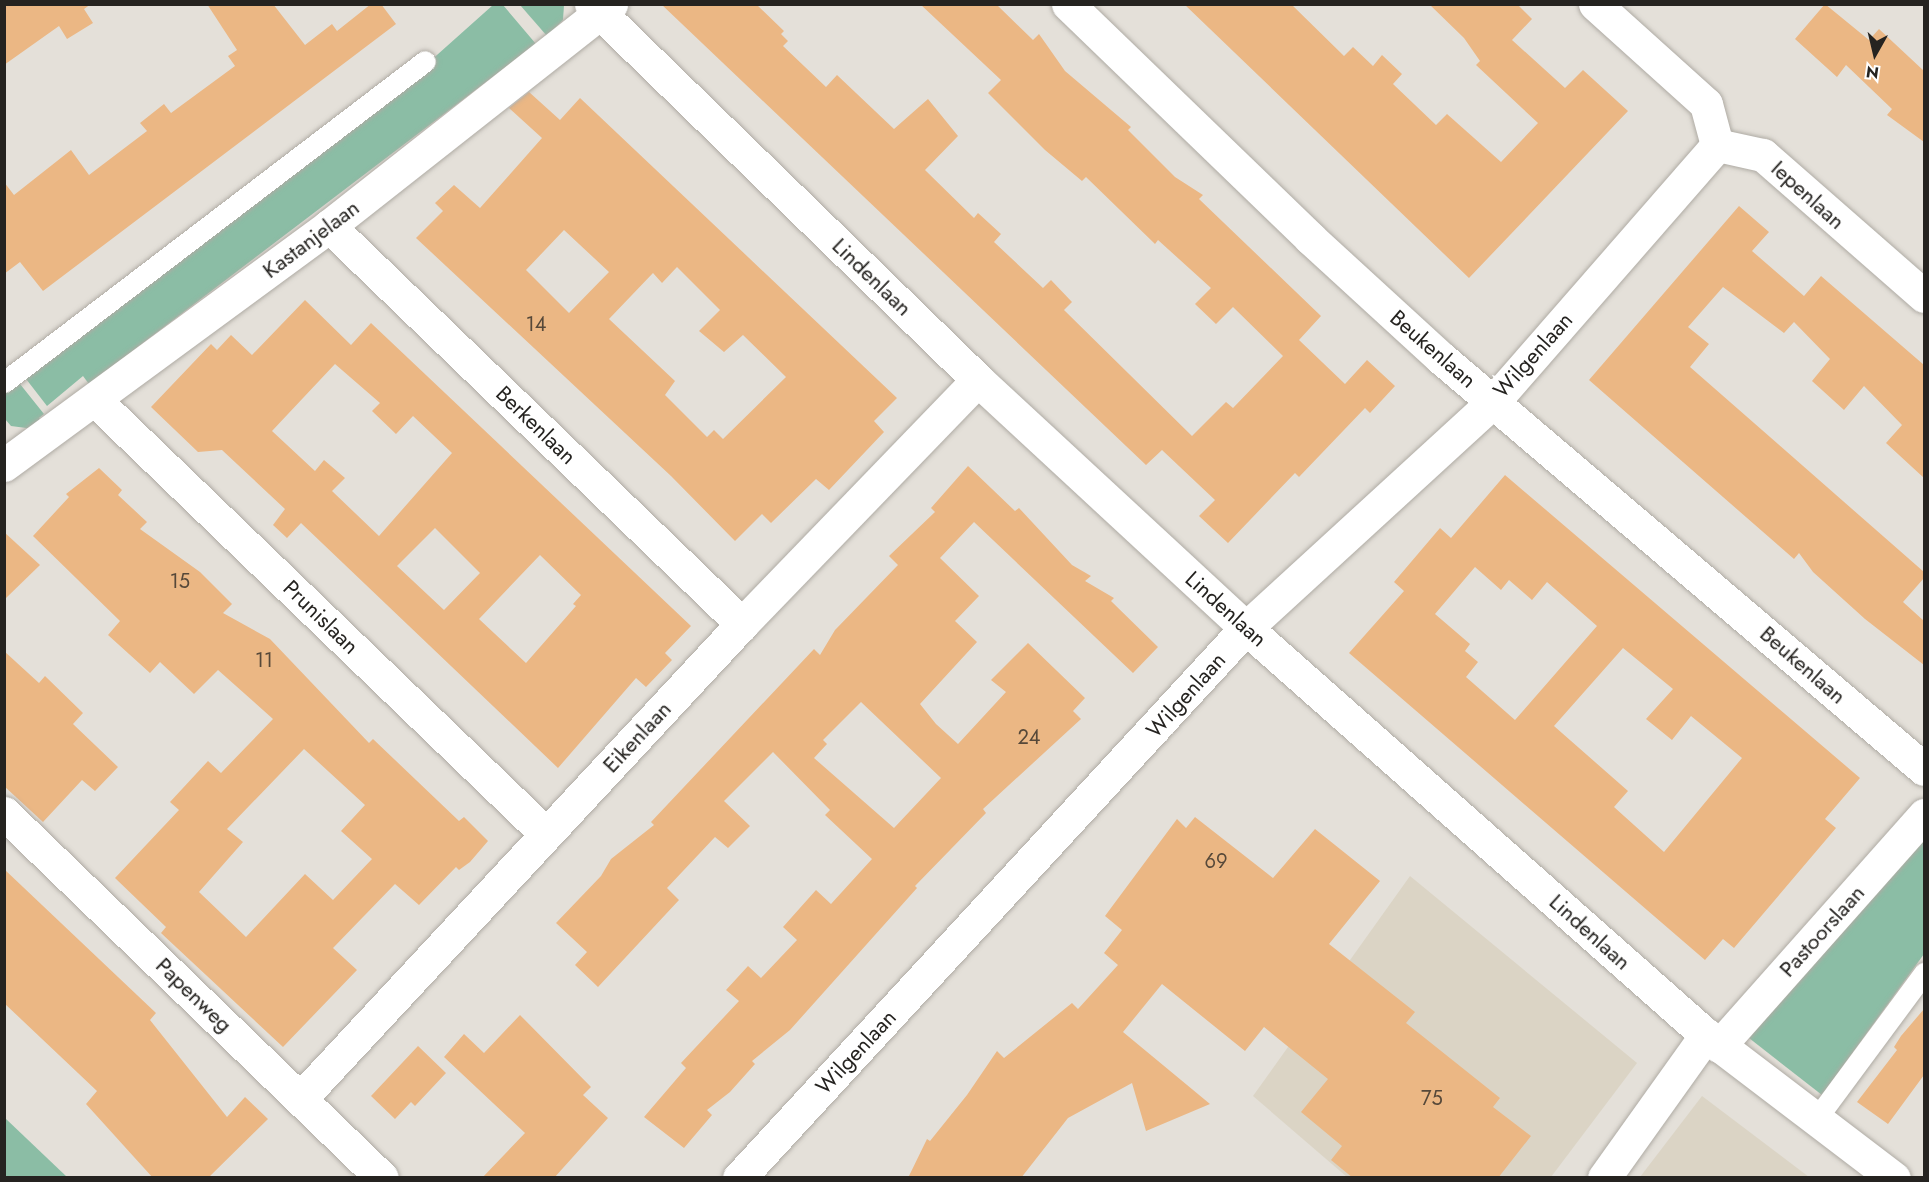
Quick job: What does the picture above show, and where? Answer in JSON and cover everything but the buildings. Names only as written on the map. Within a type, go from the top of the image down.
[{"type":"street","name":"Beukenlaan","points":[[1068,4],[1310,238],[1494,401],[1924,769]]},
{"type":"street","points":[[1595,4],[1706,104],[1717,145]]},
{"type":"street","name":"Kastanjelaan","points":[[9,452],[95,400],[329,226],[602,8]]},
{"type":"street","name":"Lindenlaan","points":[[602,8],[978,380],[1246,628],[1713,1041],[1894,1178]]},
{"type":"street","name":"Wilgenlaan","points":[[739,1178],[1246,628],[1494,401],[1717,145]]},
{"type":"street","name":"Iepenlaan","points":[[1717,145],[1763,155],[1924,296]]},
{"type":"street","name":"Berkenlaan","points":[[329,226],[742,624]]},
{"type":"street","name":"Eikenlaan","points":[[301,1098],[742,624],[978,380]]},
{"type":"street","name":"Prunislaan","points":[[95,400],[546,834]]},
{"type":"street","name":"Papenweg","points":[[4,813],[382,1178]]},
{"type":"street","name":"Pastoorslaan","points":[[1604,1178],[1713,1041],[1924,815]]},
{"type":"lane","points":[[4,382],[425,61]]},
{"type":"lane","points":[[1816,1119],[1924,973]]},
{"type":"shaded area","points":[[1410,876],[1637,1063],[1551,1177],[1347,1177],[1253,1096]]},
{"type":"shaded area","points":[[1702,1096],[1809,1177],[1640,1177]]},
{"type":"green space","points":[[493,5],[503,5],[536,44],[89,384],[83,376],[47,406],[23,375],[428,63]]},
{"type":"green space","points":[[520,5],[564,5],[563,20],[547,36]]},
{"type":"green space","points":[[16,379],[44,414],[39,418],[43,422],[34,429],[11,426],[5,419],[4,388]]},
{"type":"green space","points":[[1924,839],[1924,954],[1822,1095],[1749,1038]]},
{"type":"green space","points":[[5,1118],[67,1177],[5,1177]]}]
